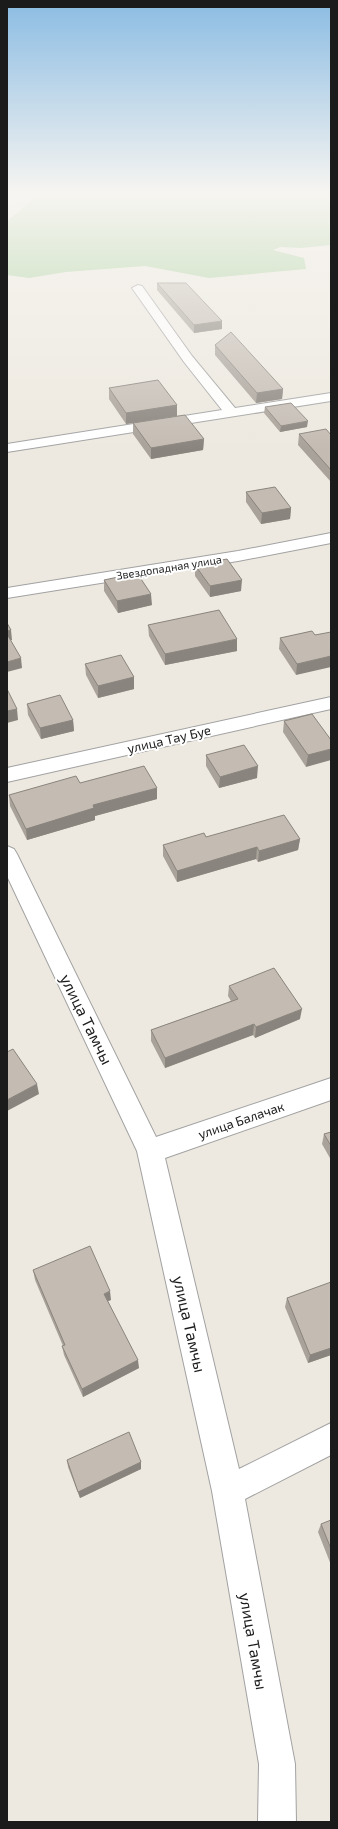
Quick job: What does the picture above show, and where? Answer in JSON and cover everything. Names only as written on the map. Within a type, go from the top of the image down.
[{"type":"street","points":[[138,288],[188,359],[232,413]]},
{"type":"street","points":[[7,448],[331,397]]},
{"type":"street","name":"Звездопадная улица","points":[[7,593],[238,556],[331,538]]},
{"type":"street","name":"улица Тау Буе","points":[[7,775],[331,703]]},
{"type":"street","name":"улица Тамчы","points":[[7,854],[150,1151],[228,1491],[277,1764],[277,1822]]},
{"type":"street","name":"улица Балачак","points":[[150,1151],[331,1089]]},
{"type":"street","points":[[228,1491],[331,1438]]},
{"type":"building","points":[[157,283],[186,283],[222,321],[194,325]]},
{"type":"building","points":[[231,332],[283,389],[257,393],[215,345]]},
{"type":"building","points":[[158,380],[177,405],[126,413],[109,388]]},
{"type":"building","points":[[291,403],[308,421],[281,426],[265,407]]},
{"type":"building","points":[[185,415],[204,439],[151,448],[133,423]]},
{"type":"building","points":[[326,429],[331,435],[331,470],[299,434]]},
{"type":"building","points":[[275,487],[291,508],[262,513],[246,492]]},
{"type":"building","points":[[227,559],[242,580],[210,586],[195,565]]},
{"type":"building","points":[[137,573],[151,594],[117,601],[104,580]]},
{"type":"building","points":[[219,610],[237,639],[165,654],[148,625]]},
{"type":"building","points":[[7,623],[11,630],[7,631]]},
{"type":"building","points":[[312,631],[315,635],[331,632],[331,656],[297,664],[280,638]]},
{"type":"building","points":[[7,634],[21,658],[7,662]]},
{"type":"building","points":[[121,655],[134,677],[98,686],[85,664]]},
{"type":"building","points":[[7,689],[17,709],[7,711]]},
{"type":"building","points":[[60,695],[73,720],[40,728],[27,704]]},
{"type":"building","points":[[312,714],[331,740],[331,749],[308,755],[284,721]]},
{"type":"building","points":[[244,745],[258,766],[220,777],[206,755]]},
{"type":"building","points":[[144,766],[157,788],[93,805],[94,808],[26,829],[9,795],[76,776],[80,783]]},
{"type":"building","points":[[284,815],[300,839],[259,851],[257,847],[177,871],[163,845],[204,833],[206,837]]},
{"type":"building","points":[[274,968],[302,1009],[256,1027],[254,1024],[165,1058],[151,1030],[238,999],[229,986]]},
{"type":"building","points":[[13,1049],[37,1084],[7,1100],[7,1052]]},
{"type":"building","points":[[331,1132],[331,1146],[324,1134]]},
{"type":"building","points":[[90,1246],[110,1291],[104,1294],[138,1360],[82,1389],[62,1346],[65,1345],[33,1270]]},
{"type":"building","points":[[331,1282],[331,1348],[310,1355],[287,1298]]},
{"type":"building","points":[[129,1432],[141,1462],[78,1492],[67,1460]]},
{"type":"building","points":[[331,1520],[331,1549],[321,1524]]}]
